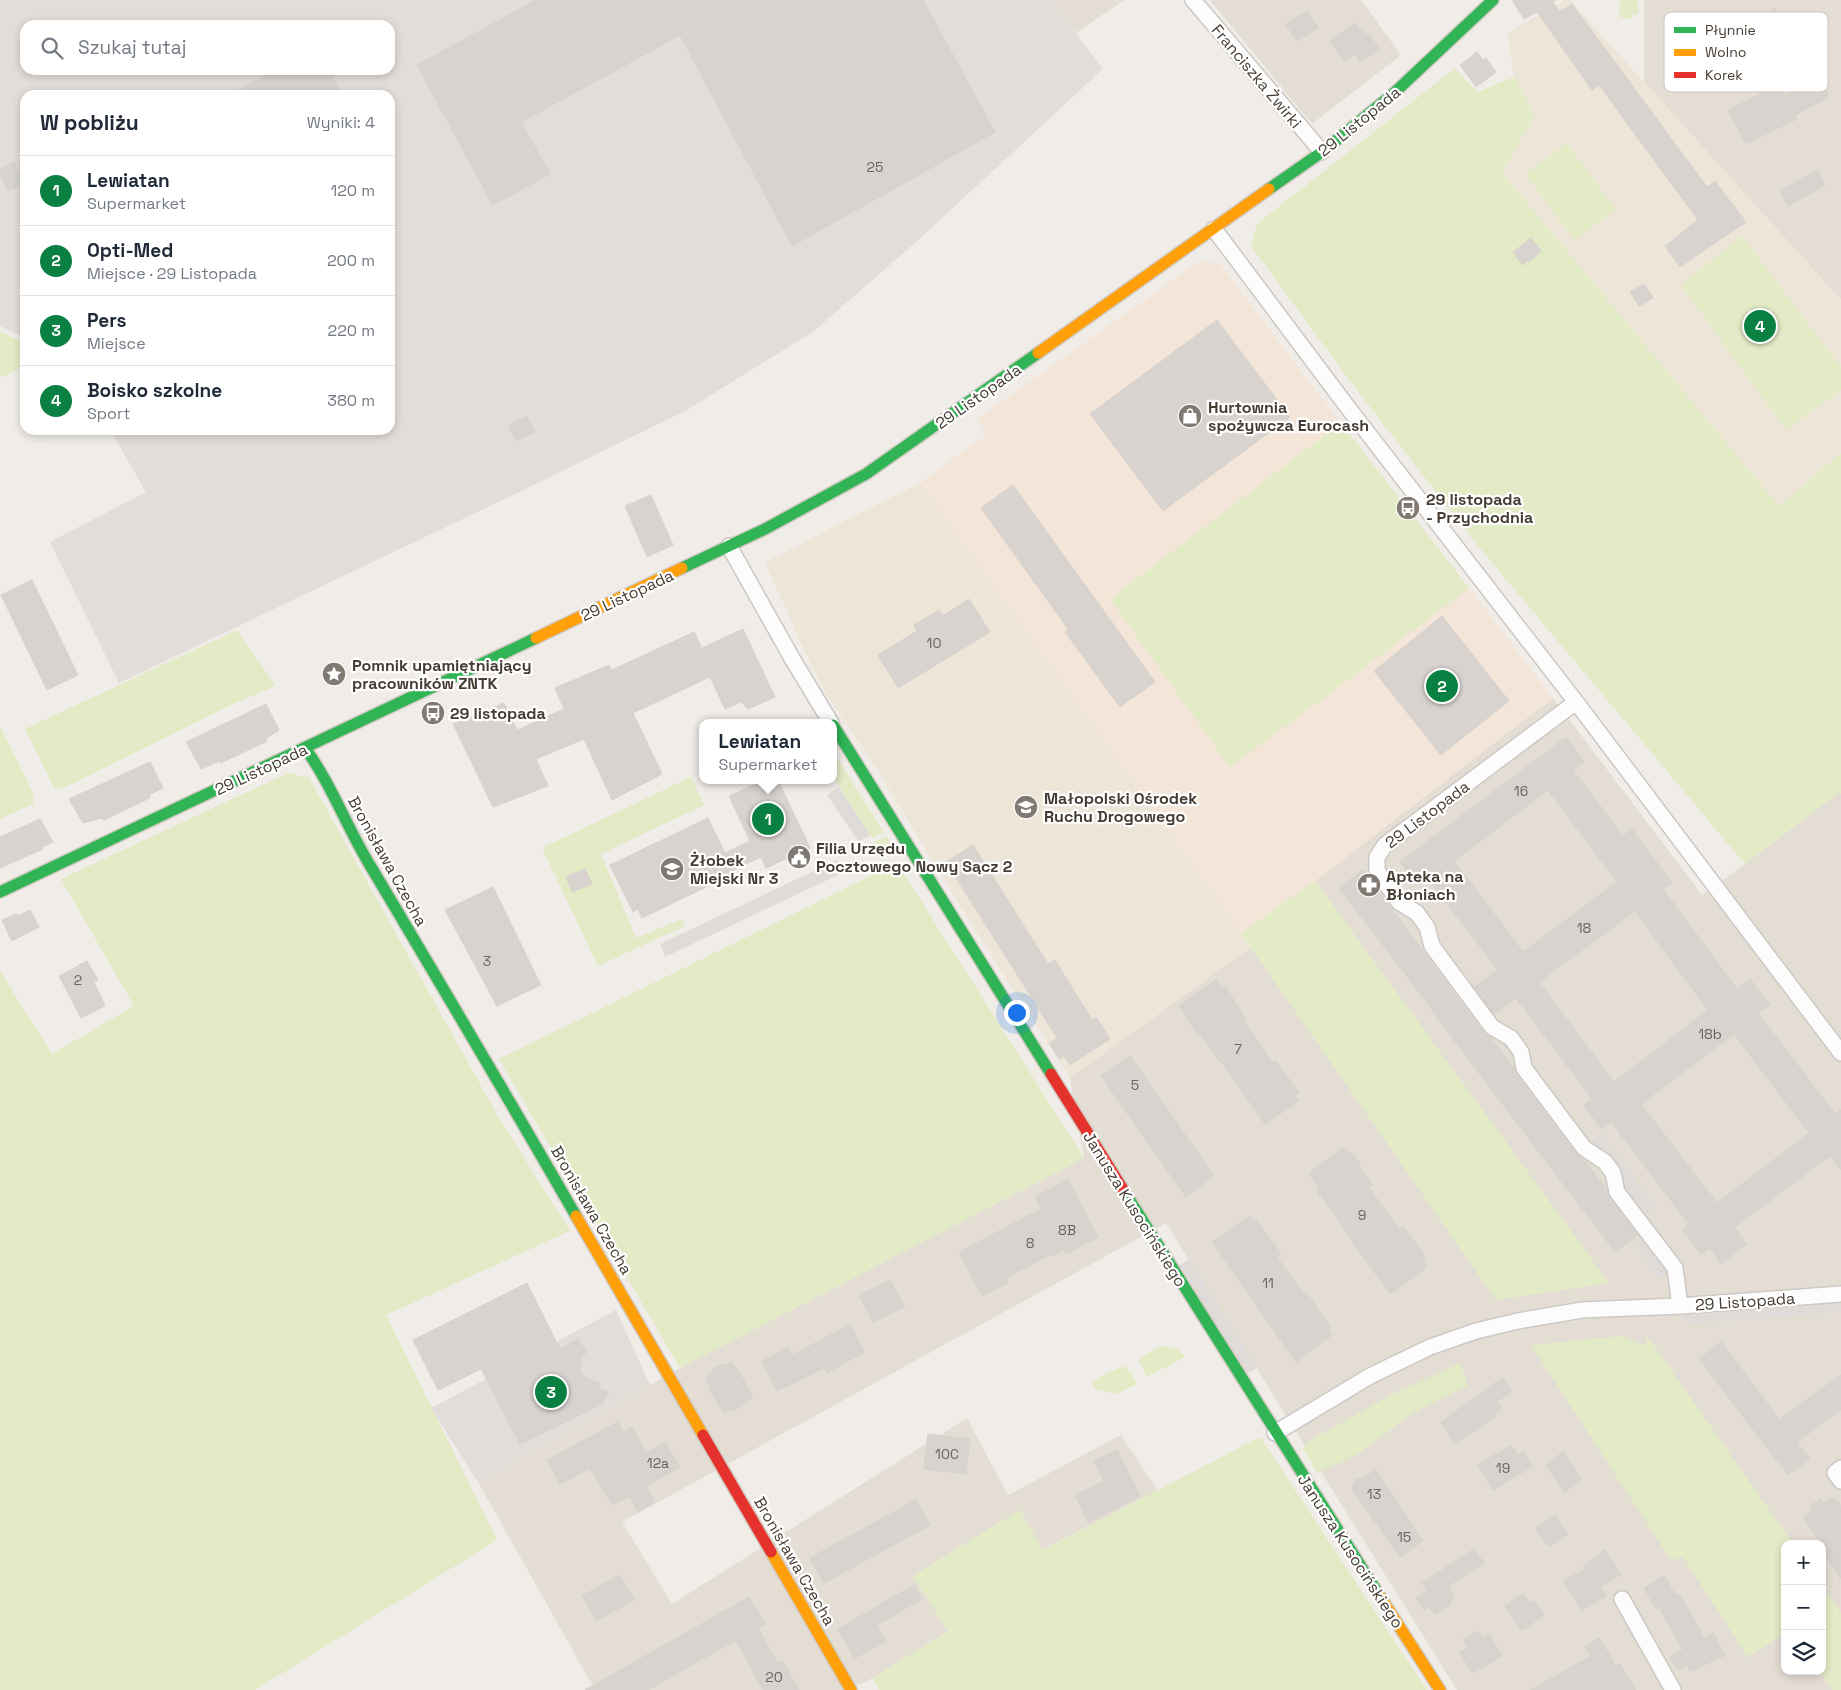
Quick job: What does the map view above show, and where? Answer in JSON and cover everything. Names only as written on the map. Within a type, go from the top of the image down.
[{"type":"street","name":"Franciszka Żwirki","points":[[1193,0],[1322,152]]},
{"type":"street","name":"29 Listopada","points":[[0,892],[729,546],[866,474],[1322,152],[1393,94],[1493,0]]},
{"type":"street","points":[[1214,229],[1340,397],[1576,702],[1841,1053]]},
{"type":"street","name":"Janusza Kusocińskiego","points":[[729,546],[829,719]]},
{"type":"street","name":"29 Listopada","points":[[1576,702],[1385,845],[1377,857],[1377,869],[1399,902],[1417,913],[1427,927],[1432,946],[1492,1026],[1511,1038],[1521,1052],[1524,1068],[1584,1148],[1605,1162],[1613,1173],[1617,1192],[1675,1268],[1680,1306],[1841,1294]]},
{"type":"street","name":"Janusza Kusocińskiego","points":[[837,732],[1275,1433],[1440,1690]]},
{"type":"street","name":"Bronisława Czecha","points":[[305,748],[319,768],[363,854],[481,1051],[851,1690]]},
{"type":"street","points":[[1275,1433],[1370,1376],[1430,1347],[1476,1331],[1518,1321],[1582,1310],[1680,1306]]},
{"type":"street","points":[[1841,1468],[1835,1473],[1841,1481]]},
{"type":"street","points":[[1622,1599],[1672,1690]]},
{"type":"shaded area","points":[[0,0],[1051,0],[1103,69],[916,242],[814,331],[687,410],[119,683],[50,542],[146,492],[113,435],[395,435],[395,90],[20,90],[20,336],[0,326]]},
{"type":"shaded area","points":[[1051,0],[1124,0],[1076,33]]},
{"type":"shaded area","points":[[1210,0],[1361,0],[1401,55],[1312,124]]},
{"type":"shaded area","points":[[1564,0],[1570,0],[1841,300],[1841,453],[1779,506],[1502,173],[1535,115],[1514,77],[1507,33]]},
{"type":"shaded area","points":[[1644,0],[1841,0],[1841,300],[1644,82]]},
{"type":"shaded area","points":[[1200,261],[1220,264],[1341,423],[1110,599],[1345,682],[1469,588],[1553,698],[1315,881],[1241,933],[920,483],[987,434],[977,419]]},
{"type":"shaded area","name":"Małopolski Ośrodek Ruchu Drogowego","points":[[920,483],[1251,947],[1070,1078],[963,911],[872,761],[827,696],[765,562]]},
{"type":"shaded area","points":[[1553,698],[1702,895],[1839,792],[1841,794],[1841,1690],[1457,1690],[1166,1223],[622,1522],[672,1604],[967,1418],[1008,1495],[1121,1435],[1158,1491],[1042,1550],[1020,1510],[913,1576],[948,1631],[873,1678],[847,1690],[595,1690],[478,1482],[680,1368],[1084,1158],[1070,1078],[1251,947],[1496,1299],[1608,1283],[1315,881]]},
{"type":"shaded area","points":[[839,787],[870,835],[859,842],[827,795]]},
{"type":"shaded area","points":[[837,860],[844,872],[665,957],[660,944]]},
{"type":"shaded area","points":[[1601,1135],[1657,1207],[1648,1215],[1590,1143]]},
{"type":"shaded area","points":[[1645,1240],[1670,1273],[1659,1279],[1635,1246]]},
{"type":"shaded area","points":[[1189,1259],[1257,1368],[1246,1373],[1178,1266]]},
{"type":"shaded area","points":[[1841,1304],[1841,1312],[1715,1322],[1691,1323],[1680,1316]]},
{"type":"shaded area","points":[[616,1310],[650,1385],[478,1482],[431,1408]]},
{"type":"green space","points":[[1620,0],[1638,0],[1638,15],[1633,14],[1632,19],[1619,17]]},
{"type":"green space","points":[[1455,68],[1477,92],[1514,77],[1535,115],[1502,173],[1779,506],[1841,453],[1841,794],[1839,792],[1745,864],[1478,546],[1353,385],[1251,246],[1257,224]]},
{"type":"green space","points":[[1567,143],[1616,210],[1574,240],[1525,174]]},
{"type":"green space","points":[[1742,236],[1841,367],[1841,390],[1786,430],[1681,285]]},
{"type":"green space","points":[[0,332],[20,341],[20,368],[0,378]]},
{"type":"green space","points":[[1341,423],[1469,588],[1230,767],[1110,599]]},
{"type":"green space","points":[[237,630],[276,686],[233,704],[66,787],[55,790],[25,729]]},
{"type":"green space","points":[[0,726],[34,795],[33,804],[0,819]]},
{"type":"green space","points":[[837,758],[884,832],[872,838],[837,783]]},
{"type":"green space","points":[[288,773],[309,778],[499,1118],[570,1231],[386,1315],[497,1540],[255,1690],[0,1690],[0,971],[52,1054],[134,1006],[61,879]]},
{"type":"green space","points":[[691,777],[704,805],[601,854],[636,938],[682,919],[685,926],[598,966],[542,848]]},
{"type":"green space","points":[[886,836],[891,844],[881,852],[874,853],[862,848]]},
{"type":"green space","points":[[897,863],[1084,1158],[680,1368],[499,1059]]},
{"type":"green space","points":[[1315,881],[1609,1283],[1496,1300],[1241,933]]},
{"type":"green space","points":[[1623,1336],[1645,1346],[1648,1337],[1790,1540],[1781,1540],[1781,1636],[1748,1657],[1683,1557],[1671,1560],[1531,1345]]},
{"type":"green space","points":[[1162,1346],[1180,1350],[1185,1357],[1147,1377],[1139,1361],[1141,1357]]},
{"type":"green space","points":[[1460,1363],[1468,1385],[1410,1415],[1358,1454],[1317,1473],[1303,1448],[1309,1441],[1389,1396]]},
{"type":"green space","points":[[1123,1366],[1130,1371],[1137,1384],[1115,1394],[1095,1389],[1092,1381]]},
{"type":"green space","points":[[1260,1437],[1427,1690],[879,1690],[873,1678],[948,1631],[913,1576],[1020,1510],[1043,1550]]},
{"type":"green space","points":[[1826,1592],[1841,1613],[1841,1690],[1832,1690],[1822,1675],[1826,1675]]},
{"type":"building","points":[[536,0],[923,0],[995,132],[792,246],[680,35],[521,122],[550,174],[493,205],[417,65]]},
{"type":"building","points":[[1512,0],[1556,0],[1553,2],[1559,12],[1572,4],[1707,187],[1715,181],[1746,222],[1680,267],[1665,246],[1698,220],[1599,85],[1592,90],[1537,12],[1524,19]]},
{"type":"building","points":[[1775,8],[1777,12],[1768,12]]},
{"type":"building","points":[[1307,11],[1318,28],[1297,41],[1286,24]]},
{"type":"building","points":[[1355,23],[1365,35],[1368,33],[1379,49],[1360,62],[1355,54],[1344,61],[1330,41]]},
{"type":"building","points":[[1477,52],[1483,60],[1486,58],[1496,72],[1476,87],[1460,65]]},
{"type":"building","points":[[266,75],[332,75],[339,90],[239,90]]},
{"type":"building","points":[[1765,92],[1783,92],[1785,96],[1793,92],[1826,92],[1829,97],[1795,115],[1797,119],[1746,144],[1728,110]]},
{"type":"building","points":[[14,162],[20,175],[20,186],[8,191],[0,175],[0,169]]},
{"type":"building","points":[[1817,170],[1825,185],[1788,206],[1780,191]]},
{"type":"building","points":[[1531,238],[1541,251],[1529,262],[1522,265],[1513,252]]},
{"type":"building","points":[[1644,284],[1653,298],[1639,306],[1630,292]]},
{"type":"building","name":"Hurtownia spożywcza Eurocash","points":[[1217,320],[1290,417],[1163,511],[1090,414]]},
{"type":"building","points":[[527,416],[535,432],[516,441],[508,426]]},
{"type":"building","points":[[1013,485],[1155,682],[1120,707],[1065,632],[1068,629],[981,508]]},
{"type":"building","points":[[651,495],[673,545],[647,557],[625,506]]},
{"type":"building","points":[[32,580],[78,675],[47,690],[1,595]]},
{"type":"building","points":[[969,599],[990,632],[898,688],[878,655],[917,631],[914,625],[939,610],[943,616]]},
{"type":"building","points":[[1442,616],[1509,701],[1441,755],[1374,671]]},
{"type":"building","points":[[743,629],[775,697],[748,709],[741,702],[725,709],[710,677],[633,713],[662,774],[612,800],[584,739],[536,759],[548,786],[493,807],[453,724],[504,703],[517,730],[564,709],[555,688],[609,665],[612,670],[694,632],[702,648]]},
{"type":"building","points":[[266,704],[279,730],[266,738],[267,741],[221,763],[219,761],[201,769],[186,742]]},
{"type":"building","points":[[1566,737],[1584,762],[1573,770],[1623,836],[1632,829],[1672,883],[1663,889],[1737,989],[1750,979],[1770,1005],[1758,1013],[1835,1114],[1841,1110],[1841,1170],[1830,1156],[1734,1228],[1747,1244],[1721,1264],[1710,1248],[1701,1254],[1682,1230],[1689,1224],[1611,1122],[1602,1129],[1584,1105],[1592,1099],[1516,998],[1494,1014],[1474,987],[1498,970],[1425,875],[1416,883],[1400,862]],"holes":[[[1548,790],[1617,882],[1523,952],[1454,861]],[[1635,911],[1708,1010],[1614,1082],[1539,982]],[[1734,1034],[1809,1133],[1717,1203],[1641,1104]]]},
{"type":"building","points":[[150,762],[163,788],[149,795],[150,798],[104,820],[101,818],[83,823],[69,799]]},
{"type":"building","points":[[755,784],[780,784],[810,848],[766,868],[761,857],[733,870],[735,873],[642,918],[638,909],[633,912],[610,865],[708,818],[725,853],[750,841],[729,796]]},
{"type":"building","points":[[40,819],[53,842],[42,847],[43,849],[0,868],[0,837]]},
{"type":"building","points":[[973,845],[1048,964],[1055,960],[1092,1020],[1096,1017],[1110,1039],[1070,1065],[1064,1056],[1059,1059],[1049,1043],[1057,1038],[946,862]]},
{"type":"building","points":[[585,869],[592,884],[572,892],[566,877]]},
{"type":"building","points":[[1363,870],[1484,1033],[1490,1037],[1515,1069],[1516,1074],[1576,1154],[1583,1159],[1607,1190],[1610,1198],[1638,1235],[1615,1252],[1339,888]]},
{"type":"building","points":[[493,887],[541,985],[497,1006],[445,910]]},
{"type":"building","points":[[30,910],[39,927],[12,941],[2,920],[16,914],[18,916]]},
{"type":"building","points":[[87,961],[98,980],[94,982],[105,1006],[81,1018],[59,976]]},
{"type":"building","points":[[1216,980],[1222,988],[1225,986],[1246,1019],[1243,1020],[1273,1063],[1276,1061],[1299,1093],[1295,1096],[1299,1101],[1265,1124],[1201,1034],[1198,1035],[1179,1006]]},
{"type":"building","points":[[1130,1056],[1214,1176],[1186,1197],[1101,1076]]},
{"type":"building","points":[[1343,1148],[1347,1153],[1351,1152],[1361,1165],[1359,1166],[1373,1185],[1369,1188],[1399,1229],[1403,1226],[1426,1258],[1422,1260],[1427,1267],[1390,1294],[1317,1191],[1319,1189],[1309,1173]]},
{"type":"building","points":[[1068,1180],[1098,1237],[1066,1254],[1064,1250],[1052,1256],[1051,1254],[1006,1278],[1008,1283],[982,1296],[959,1252],[1041,1209],[1035,1197]]},
{"type":"building","points":[[1250,1216],[1253,1221],[1255,1219],[1269,1237],[1281,1254],[1277,1257],[1304,1294],[1306,1292],[1331,1328],[1328,1330],[1332,1335],[1296,1362],[1212,1242]]},
{"type":"building","points":[[890,1280],[905,1307],[873,1322],[859,1295]]},
{"type":"building","points":[[527,1283],[560,1349],[578,1339],[586,1352],[580,1360],[580,1373],[588,1379],[600,1383],[599,1389],[609,1392],[602,1404],[520,1444],[481,1369],[438,1390],[413,1340]]},
{"type":"building","points":[[850,1325],[864,1352],[827,1373],[824,1368],[777,1391],[762,1361],[788,1348],[792,1355]]},
{"type":"building","points":[[1721,1342],[1779,1419],[1841,1375],[1841,1410],[1797,1442],[1810,1459],[1788,1475],[1699,1359]]},
{"type":"building","points":[[732,1361],[753,1396],[734,1411],[732,1408],[724,1413],[709,1389],[711,1388],[705,1378],[713,1372],[712,1370]]},
{"type":"building","points":[[1502,1378],[1512,1391],[1497,1402],[1502,1408],[1495,1413],[1497,1416],[1455,1444],[1441,1422]]},
{"type":"building","points":[[618,1422],[623,1433],[632,1427],[646,1453],[665,1442],[680,1467],[646,1486],[655,1502],[638,1512],[629,1496],[612,1505],[590,1468],[560,1484],[547,1460]]},
{"type":"building","points":[[928,1434],[970,1439],[966,1474],[924,1469]]},
{"type":"building","points":[[1511,1445],[1518,1455],[1524,1452],[1533,1466],[1493,1490],[1478,1465]]},
{"type":"building","points":[[1117,1450],[1140,1496],[1088,1522],[1075,1495],[1104,1481],[1094,1461]]},
{"type":"building","points":[[1563,1452],[1582,1480],[1564,1492],[1546,1465]]},
{"type":"building","points":[[1376,1470],[1423,1541],[1400,1557],[1352,1489],[1356,1478],[1360,1480]]},
{"type":"building","points":[[1832,1497],[1841,1506],[1841,1579],[1826,1557],[1826,1540],[1819,1540],[1803,1518],[1813,1510],[1810,1506],[1821,1499],[1824,1503]]},
{"type":"building","points":[[916,1500],[930,1525],[824,1583],[810,1558]]},
{"type":"building","points":[[1555,1515],[1568,1534],[1549,1547],[1535,1528]]},
{"type":"building","points":[[1474,1549],[1484,1563],[1448,1586],[1454,1596],[1452,1597],[1454,1599],[1450,1602],[1451,1604],[1435,1615],[1429,1607],[1424,1610],[1416,1598],[1427,1591],[1422,1583]]},
{"type":"building","points":[[1605,1550],[1621,1574],[1600,1587],[1606,1596],[1582,1610],[1564,1581],[1585,1569],[1583,1566]]},
{"type":"building","points":[[620,1575],[634,1600],[597,1620],[582,1596]]},
{"type":"building","points":[[1664,1576],[1676,1596],[1680,1594],[1704,1638],[1713,1633],[1725,1655],[1690,1672],[1687,1665],[1678,1670],[1670,1657],[1683,1650],[1659,1608],[1657,1610],[1644,1588]]},
{"type":"building","points":[[914,1585],[922,1599],[877,1625],[886,1641],[855,1658],[838,1629]]},
{"type":"building","points":[[1523,1593],[1530,1603],[1533,1600],[1544,1615],[1522,1631],[1505,1606]]},
{"type":"building","points":[[749,1597],[765,1624],[758,1628],[778,1664],[783,1661],[799,1690],[763,1690],[736,1640],[648,1690],[585,1690]]},
{"type":"building","points":[[1479,1631],[1483,1638],[1489,1634],[1502,1656],[1472,1673],[1460,1652],[1468,1648],[1463,1639]]},
{"type":"building","points":[[1599,1638],[1616,1666],[1620,1664],[1636,1690],[1530,1690],[1591,1656],[1585,1647]]},
{"type":"traffic: fast","points":[[1269,189],[1322,152],[1393,94],[1493,0]]},
{"type":"traffic: fast","points":[[682,568],[765,529],[866,474],[1038,353]]},
{"type":"traffic: fast","points":[[0,892],[536,638]]},
{"type":"traffic: fast","points":[[837,731],[1051,1074]]},
{"type":"traffic: fast","points":[[305,748],[315,762],[362,852],[576,1216]]},
{"type":"traffic: fast","points":[[1124,1191],[1379,1595]]},
{"type":"traffic: slow","points":[[1038,353],[1269,189]]},
{"type":"traffic: slow","points":[[536,638],[682,568]]},
{"type":"traffic: slow","points":[[576,1216],[703,1435]]},
{"type":"traffic: slow","points":[[771,1552],[851,1690]]},
{"type":"traffic: slow","points":[[1379,1595],[1440,1690]]},
{"type":"traffic: jam","points":[[1051,1074],[1124,1191]]},
{"type":"traffic: jam","points":[[703,1435],[771,1552]]},
{"type":"place","name":"Boisko szkolne","points":[[1760,326]]},
{"type":"place","name":"Hurtownia spożywcza Eurocash","points":[[1190,416]]},
{"type":"place","name":"29 listopada - Przychodnia","points":[[1408,508]]},
{"type":"place","name":"Pomnik upamiętniający pracowników ZNTK","points":[[334,674]]},
{"type":"place","name":"Opti-Med","points":[[1442,686]]},
{"type":"place","name":"29 listopada","points":[[433,713]]},
{"type":"place","name":"Małopolski Ośrodek Ruchu Drogowego","points":[[1026,807]]},
{"type":"place","name":"Lewiatan","points":[[768,819]]},
{"type":"place","name":"Filia Urzędu Pocztowego Nowy Sącz 2","points":[[799,857]]},
{"type":"place","name":"Żłobek Miejski Nr 3","points":[[672,869]]},
{"type":"place","name":"Apteka na Błoniach","points":[[1369,885]]},
{"type":"place","name":"Pers","points":[[551,1392]]}]
